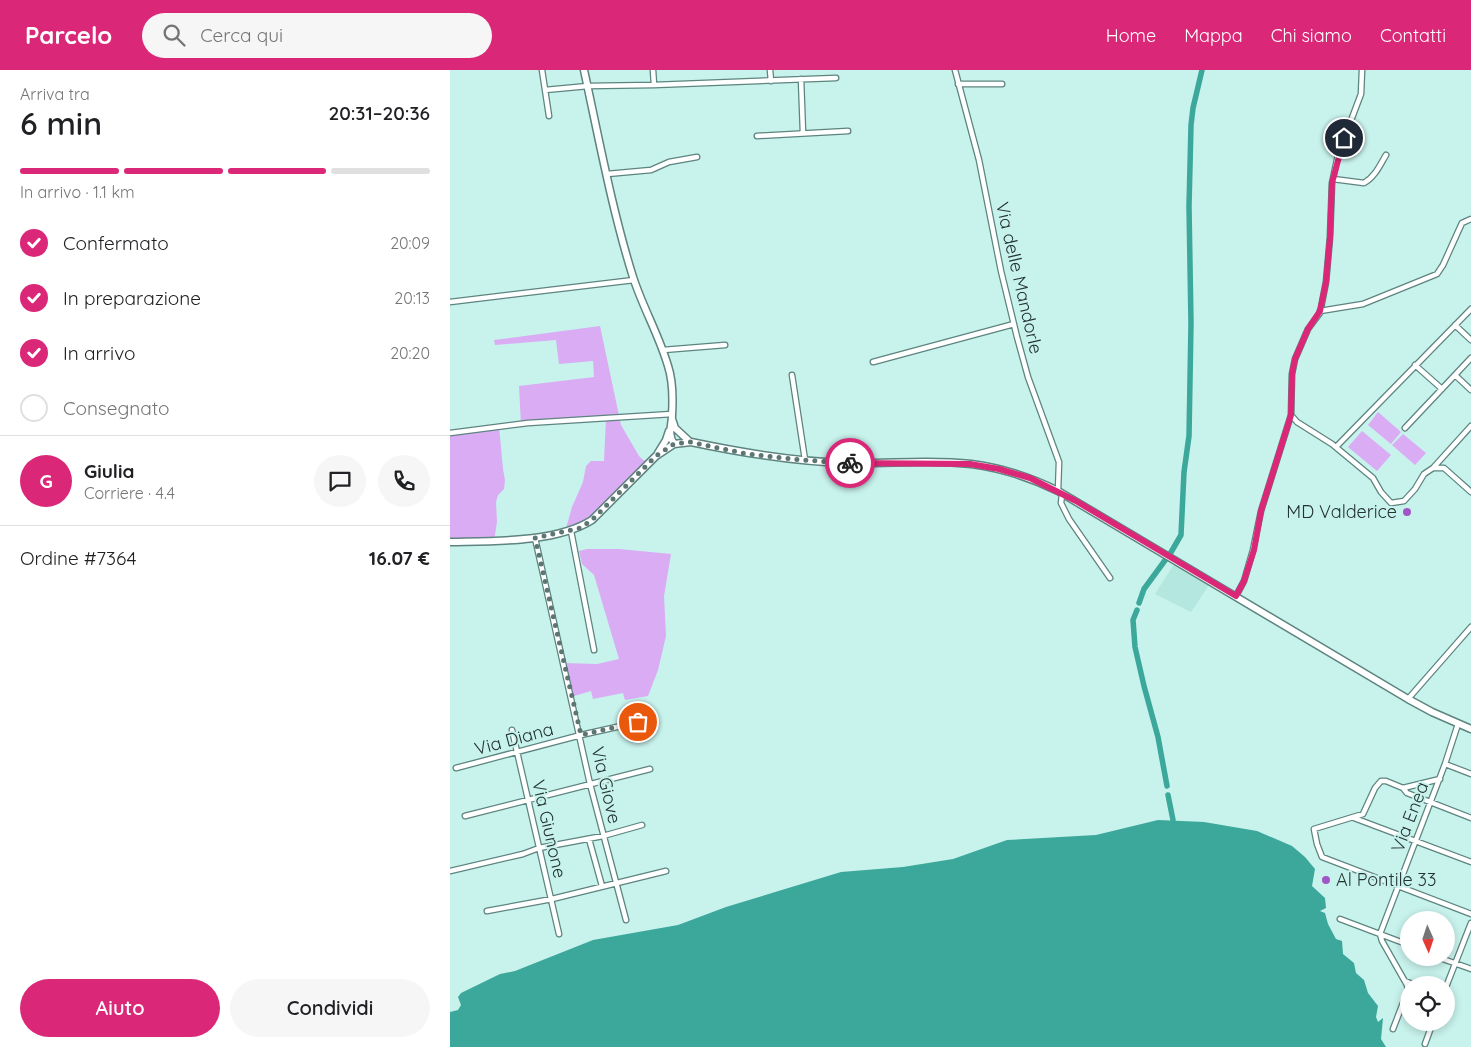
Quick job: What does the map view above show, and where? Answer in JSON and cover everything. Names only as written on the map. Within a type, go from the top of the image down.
[{"type":"main road","points":[[584,70],[607,174],[634,280],[669,367],[672,384],[672,429],[670,437],[674,444]]},
{"type":"main road","points":[[672,429],[690,442]]},
{"type":"main road","points":[[656,456],[672,429]]},
{"type":"main road","points":[[450,542],[535,538],[580,528],[592,520],[656,456],[674,444],[690,442],[747,454],[848,463],[970,464],[1015,473],[1060,492],[1408,699],[1458,724],[1471,728]]},
{"type":"street","points":[[542,70],[549,116]]},
{"type":"street","points":[[653,70],[654,85]]},
{"type":"street","points":[[770,70],[771,81]]},
{"type":"street","name":"Via delle Mandorle","points":[[955,70],[979,160],[1001,271],[1014,324],[1028,376],[1059,462],[1061,503],[1064,506],[1068,519],[1110,578]]},
{"type":"street","points":[[1236,596],[1244,581],[1254,550],[1261,511],[1291,415],[1292,374],[1295,359],[1308,329],[1320,311],[1326,282],[1333,179],[1338,155],[1361,94],[1362,70]]},
{"type":"street","points":[[545,90],[588,86],[836,78]]},
{"type":"street","points":[[801,79],[803,133]]},
{"type":"street","points":[[958,84],[1002,84]]},
{"type":"street","points":[[757,136],[848,131]]},
{"type":"street","points":[[1333,179],[1364,183],[1379,168],[1386,155]]},
{"type":"street","points":[[607,174],[651,170],[669,162],[697,157]]},
{"type":"street","points":[[1320,311],[1363,304],[1437,274],[1462,223],[1471,219]]},
{"type":"street","points":[[450,302],[634,280]]},
{"type":"street","points":[[1336,447],[1471,309]]},
{"type":"street","points":[[873,362],[1014,324]]},
{"type":"street","points":[[1454,325],[1471,340]]},
{"type":"street","points":[[663,350],[725,345]]},
{"type":"street","points":[[1405,428],[1471,358]]},
{"type":"street","points":[[1415,365],[1442,389]]},
{"type":"street","points":[[792,375],[805,460]]},
{"type":"street","points":[[1455,375],[1471,390]]},
{"type":"street","points":[[1291,415],[1297,422],[1336,447],[1374,478],[1381,492],[1391,503],[1404,501],[1415,489],[1424,474],[1433,468],[1471,426]]},
{"type":"street","points":[[450,433],[528,423],[672,416]]},
{"type":"street","points":[[1433,468],[1444,468],[1471,492]]},
{"type":"street","points":[[571,530],[594,650]]},
{"type":"street","name":"Via Giove","points":[[535,538],[581,735],[590,784],[626,920]]},
{"type":"street","points":[[1408,699],[1471,627]]},
{"type":"street","name":"Via Diana","points":[[456,768],[638,722]]},
{"type":"street","name":"Via Enea","points":[[1380,934],[1440,779],[1458,724]]},
{"type":"street","name":"Via Giunone","points":[[512,730],[559,934]]},
{"type":"street","points":[[1445,764],[1471,774]]},
{"type":"street","points":[[464,816],[650,769]]},
{"type":"street","points":[[1403,788],[1440,779]]},
{"type":"street","points":[[1471,818],[1407,793],[1403,788],[1386,781],[1381,782],[1375,788],[1363,814],[1314,829],[1322,857],[1471,914]]},
{"type":"street","points":[[1354,818],[1471,862]]},
{"type":"street","points":[[450,871],[523,854],[539,848],[603,836],[642,825]]},
{"type":"street","points":[[589,839],[602,886]]},
{"type":"street","points":[[487,911],[552,899],[666,871]]},
{"type":"street","points":[[1340,919],[1400,942]]},
{"type":"street","points":[[1471,923],[1455,963],[1471,969]]},
{"type":"street","points":[[1380,934],[1402,976]]},
{"type":"street","points":[[1393,1029],[1400,1011]]},
{"type":"street","points":[[1425,1044],[1430,1031]]},
{"type":"shaded area","points":[[600,326],[621,425],[639,456],[643,460],[648,461],[592,520],[565,532],[572,507],[583,482],[586,466],[591,461],[604,461],[606,419],[521,424],[519,386],[594,377],[593,361],[559,364],[556,340],[495,345],[494,340]]},
{"type":"shaded area","points":[[1378,412],[1401,432],[1391,444],[1368,425]]},
{"type":"shaded area","points":[[499,426],[505,480],[504,489],[498,495],[496,502],[497,522],[494,541],[450,542],[450,433]]},
{"type":"shaded area","points":[[1362,431],[1391,455],[1377,471],[1348,447]]},
{"type":"shaded area","points":[[1403,434],[1426,453],[1415,465],[1392,445]]},
{"type":"shaded area","points":[[587,549],[619,549],[671,554],[664,596],[666,636],[658,670],[648,696],[625,700],[623,693],[593,699],[591,691],[571,697],[563,663],[597,664],[619,659],[594,575],[582,564],[579,551]]},
{"type":"shaded area","points":[[1176,561],[1211,582],[1191,612],[1155,594]]},
{"type":"shaded area","points":[[1158,820],[1204,822],[1257,831],[1292,846],[1305,857],[1315,869],[1312,886],[1325,898],[1326,908],[1320,911],[1325,913],[1328,924],[1336,939],[1342,941],[1343,954],[1354,963],[1356,973],[1364,980],[1368,993],[1378,1006],[1376,1017],[1378,1022],[1383,1018],[1381,1039],[1386,1047],[450,1047],[450,1012],[458,1010],[461,1005],[458,997],[461,993],[500,974],[515,971],[593,940],[678,925],[726,907],[841,872],[903,867],[953,859],[1007,840],[1096,835]]},
{"type":"waterway","points":[[1170,554],[1181,535],[1184,472],[1189,436],[1191,125],[1202,70]]},
{"type":"waterway","points":[[1139,603],[1144,589],[1166,559]]},
{"type":"waterway","points":[[1137,610],[1133,620],[1135,647],[1158,737],[1167,786]]},
{"type":"waterway","points":[[1168,795],[1173,820]]},
{"type":"way so far","points":[[638,722],[581,735],[552,618],[535,538],[580,528],[592,520],[656,456],[674,444],[682,442],[747,454],[850,463]]},
{"type":"place","name":"MD Valderice","points":[[1407,512]]},
{"type":"place","name":"Al Pontile 33","points":[[1326,880]]},
{"type":"route","points":[[850,463],[970,464],[999,469],[1030,478],[1076,501],[1236,596],[1244,581],[1254,550],[1261,511],[1291,415],[1291,388],[1295,359],[1308,329],[1320,313],[1326,282],[1332,183],[1344,138]]}]
